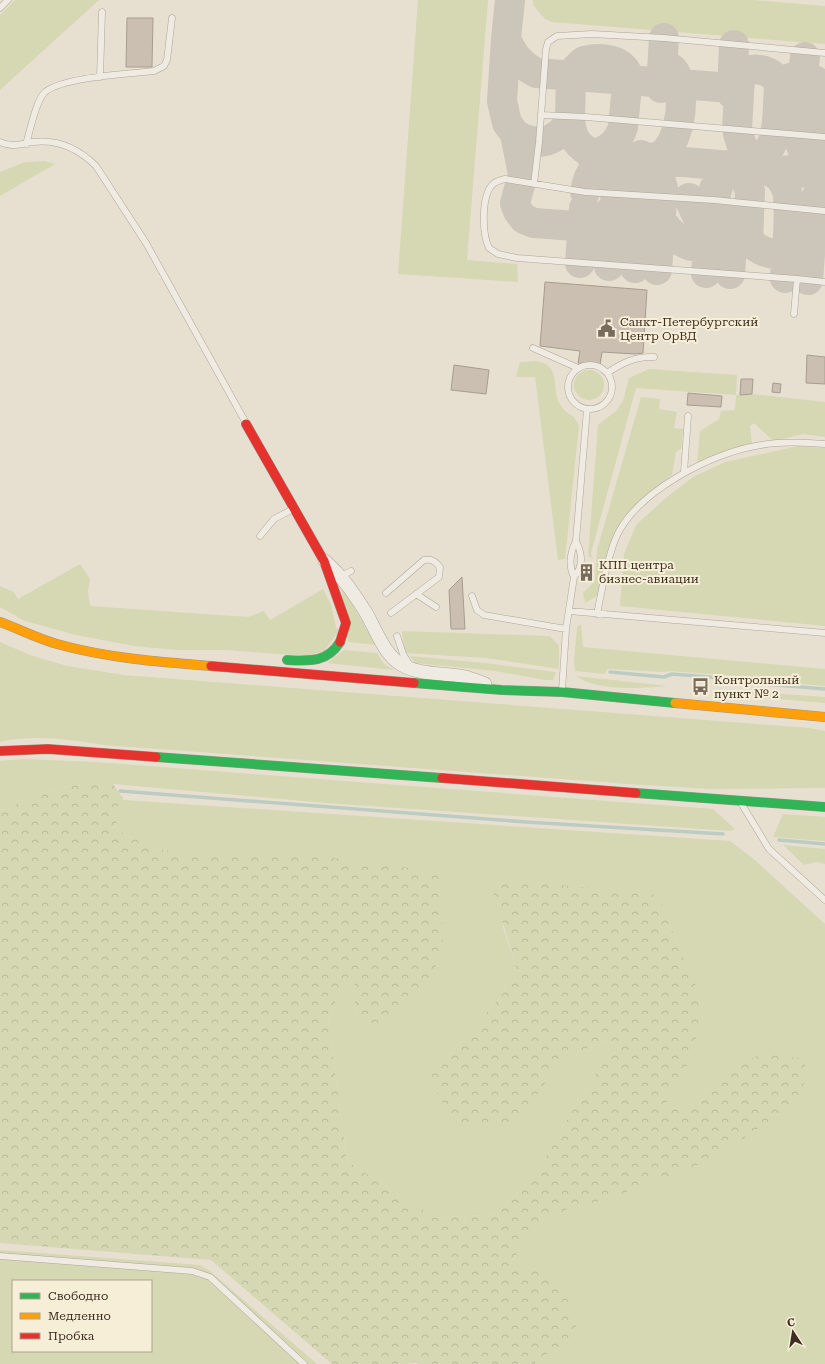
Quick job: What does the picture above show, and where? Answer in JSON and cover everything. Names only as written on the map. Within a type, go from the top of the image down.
[{"type":"main road","points":[[246,424],[324,560]]},
{"type":"main road","points":[[276,660],[312,661],[319,659],[337,648],[346,631],[346,623],[342,608],[341,576]]},
{"type":"main road","points":[[0,622],[55,644],[98,654],[158,662],[502,690],[562,692],[825,716]]},
{"type":"main road","points":[[185,663],[233,658]]},
{"type":"main road","points":[[772,712],[825,723]]},
{"type":"main road","points":[[0,751],[48,749],[740,802],[825,807]]},
{"type":"street","points":[[324,560],[341,576],[364,611],[386,650],[393,658],[413,670],[464,677],[502,690]]},
{"type":"lane","points":[[0,8],[8,0]]},
{"type":"lane","points":[[100,77],[102,12]]},
{"type":"lane","points":[[26,144],[39,100],[45,92],[57,85],[100,77],[154,70],[164,66],[167,60],[172,18]]},
{"type":"lane","points":[[534,184],[546,49],[548,42],[557,36],[563,34],[664,38],[825,53]]},
{"type":"lane","points":[[541,115],[586,117],[825,136]]},
{"type":"lane","points":[[0,142],[10,146],[50,143],[69,146],[86,156],[96,166],[146,243],[246,424]]},
{"type":"lane","points":[[825,211],[695,199],[586,192],[505,179],[494,182],[487,192],[483,230],[489,248],[498,254],[525,259],[825,282]]},
{"type":"lane","points":[[794,314],[797,279]]},
{"type":"lane","points":[[533,348],[578,368]]},
{"type":"lane","points":[[607,373],[625,362],[645,356],[654,357]]},
{"type":"lane","points":[[588,365],[599,366],[607,373],[612,382],[612,393],[602,405],[597,408],[587,409],[577,405],[570,397],[568,386],[571,376],[578,368],[588,365]]},
{"type":"lane","points":[[574,577],[570,569],[570,560],[571,551],[576,540],[587,409]]},
{"type":"lane","points":[[684,472],[688,416]]},
{"type":"lane","points":[[597,614],[615,539],[631,513],[662,487],[684,472],[721,456],[760,445],[795,441],[825,444]]},
{"type":"lane","points":[[260,536],[274,520],[295,508]]},
{"type":"lane","points":[[562,692],[566,629],[574,577],[579,571],[581,562],[581,550],[576,540]]},
{"type":"lane","points":[[386,593],[424,560],[430,559],[440,566],[439,577],[391,613]]},
{"type":"lane","points":[[416,594],[436,607]]},
{"type":"lane","points":[[472,596],[477,610],[484,615],[566,629]]},
{"type":"lane","points":[[569,611],[825,633]]},
{"type":"lane","points":[[397,636],[404,654],[413,670]]},
{"type":"lane","points":[[740,802],[769,849],[825,900]]},
{"type":"lane","points":[[0,1256],[192,1271],[203,1274],[210,1277],[304,1364]]},
{"type":"green space","points":[[15,0],[99,0],[0,90],[0,15]]},
{"type":"green space","points":[[418,0],[488,0],[467,260],[517,264],[518,282],[398,274]]},
{"type":"green space","points":[[533,0],[752,0],[825,6],[825,44],[552,22],[545,19],[533,5]]},
{"type":"green space","points":[[44,161],[55,164],[0,196],[0,172],[25,162]]},
{"type":"green space","points":[[537,361],[550,368],[555,379],[556,393],[561,406],[575,419],[579,426],[565,559],[558,560],[535,377],[516,377],[520,362]]},
{"type":"green space","points":[[649,369],[737,375],[736,395],[636,388],[591,553],[593,559],[588,556],[598,425],[616,411],[623,401],[629,378]]},
{"type":"green space","points":[[589,370],[600,374],[604,385],[600,396],[589,400],[578,396],[574,385],[578,374]]},
{"type":"green space","points":[[752,394],[825,402],[825,437],[803,434],[773,441],[754,423],[750,426],[752,444],[697,465],[700,431],[719,419],[721,411],[735,410],[736,395]]},
{"type":"green space","points":[[641,397],[660,399],[659,409],[677,412],[674,428],[683,429],[681,449],[676,452],[672,475],[626,515],[610,549],[597,596],[585,603],[583,593],[595,581],[597,550]]},
{"type":"green space","points":[[798,446],[825,448],[825,626],[620,606],[624,554],[636,525],[667,497],[693,477],[725,462]]},
{"type":"green space","points":[[80,564],[90,579],[88,591],[90,606],[248,617],[264,611],[270,620],[323,589],[331,605],[336,627],[339,631],[324,651],[306,656],[225,650],[177,650],[134,646],[76,635],[25,621],[0,607],[0,586],[14,592],[18,599]]},
{"type":"green space","points":[[341,585],[376,645],[348,642]]},
{"type":"green space","points":[[581,624],[583,647],[825,669],[825,686],[744,679],[737,676],[670,671],[663,672],[608,669],[604,674],[575,671],[574,661],[577,627]]},
{"type":"green space","points":[[402,631],[550,636],[559,646],[559,669],[486,658],[406,653]]},
{"type":"green space","points":[[0,642],[30,655],[67,666],[124,675],[809,728],[825,731],[825,788],[710,789],[104,745],[39,738],[26,738],[0,742]]},
{"type":"green space","points":[[344,650],[377,653],[384,664],[394,670],[327,663]]},
{"type":"green space","points":[[410,656],[485,663],[556,672],[553,680],[545,680],[495,671],[415,663]]},
{"type":"green space","points":[[576,676],[668,686],[633,688],[608,687],[596,685]]},
{"type":"green space","points":[[740,691],[825,697],[825,703],[767,698]]},
{"type":"green space","points":[[22,759],[96,762],[713,809],[735,829],[730,831],[326,803],[113,784],[81,784],[34,795],[0,813],[0,761]]},
{"type":"green space","points":[[81,784],[113,784],[124,800],[115,809],[117,830],[155,849],[183,852],[286,852],[441,872],[443,954],[423,989],[382,1028],[356,1019],[354,980],[345,977],[328,1020],[347,1161],[436,1218],[497,1214],[535,1176],[565,1123],[610,1051],[606,1039],[558,1064],[520,1120],[482,1128],[452,1120],[429,1078],[502,995],[516,965],[489,879],[652,893],[661,901],[678,946],[704,1004],[692,1057],[665,1105],[684,1110],[724,1072],[761,1054],[806,1059],[802,1100],[711,1160],[605,1200],[567,1209],[532,1232],[510,1264],[560,1277],[580,1338],[534,1360],[536,1364],[419,1364],[416,1362],[407,1364],[332,1364],[211,1260],[0,1243],[0,813],[34,795]]},
{"type":"green space","points":[[124,800],[730,841],[755,860],[825,924],[825,1364],[536,1364],[534,1360],[510,1264],[532,1232],[567,1208],[605,1200],[724,1072],[684,1110],[664,1105],[692,1057],[678,946],[661,901],[502,925],[516,965],[502,995],[429,1078],[519,1120],[558,1064],[606,1039],[610,1051],[565,1123],[535,1176],[497,1214],[436,1218],[347,1161],[328,1020],[344,977],[354,980],[356,1019],[382,1028],[286,852],[183,852],[155,849],[117,830],[114,809]]},
{"type":"green space","points":[[783,814],[825,817],[825,841],[773,837]]},
{"type":"green space","points":[[783,845],[825,849],[825,864],[816,862],[804,865]]},
{"type":"green space","points":[[0,1250],[200,1265],[210,1271],[317,1364],[0,1364]]},
{"type":"building","points":[[127,18],[153,18],[152,67],[126,67]]},
{"type":"building","points":[[545,282],[647,290],[643,353],[602,352],[600,365],[578,363],[580,351],[540,346]]},
{"type":"building","points":[[807,355],[825,357],[825,384],[806,383]]},
{"type":"building","points":[[454,365],[489,370],[486,394],[451,390]]},
{"type":"building","points":[[741,379],[753,379],[752,394],[740,395]]},
{"type":"building","points":[[773,383],[781,384],[780,393],[772,392]]},
{"type":"building","points":[[688,393],[722,396],[721,407],[687,405]]},
{"type":"building","name":"КПП центра бизнес-авиации","points":[[585,566],[593,567],[592,578],[580,577]]},
{"type":"building","points":[[462,577],[465,629],[451,629],[449,590]]},
{"type":"waterway","points":[[610,672],[664,677],[672,674],[825,689]]},
{"type":"waterway","points":[[120,791],[526,822],[723,834]]},
{"type":"waterway","points":[[779,840],[825,844]]},
{"type":"taxiway","points":[[506,39],[510,0]]},
{"type":"taxiway","points":[[661,88],[664,38]]},
{"type":"taxiway","points":[[614,206],[604,220],[590,227],[534,223],[524,219],[518,211],[515,203],[523,174],[515,134],[507,123],[502,101],[506,39],[511,50],[518,59],[536,73],[732,88]]},
{"type":"taxiway","points":[[732,94],[734,45]]},
{"type":"taxiway","points":[[805,57],[799,114],[800,142],[808,159],[815,166],[825,172]]},
{"type":"taxiway","points":[[515,134],[523,139],[541,142],[551,139],[560,133],[566,126],[569,118],[571,81],[577,67],[584,61],[597,59],[609,60],[625,69],[628,75],[623,127],[619,136],[610,147],[596,154],[584,149],[579,145],[573,135],[570,116]]},
{"type":"taxiway","points":[[641,155],[654,158],[665,152],[673,140],[678,125],[681,108],[681,91],[677,77],[671,68]]},
{"type":"taxiway","points":[[747,167],[759,160],[767,152],[772,143],[777,123],[779,87],[776,79],[772,75],[762,70],[747,71],[740,77],[737,129],[740,141],[749,157],[753,161],[758,165],[776,175],[785,186],[789,204],[785,278]]},
{"type":"taxiway","points":[[779,87],[789,78],[802,76],[815,81],[824,91],[821,134],[817,149],[814,156],[808,161],[791,170]]},
{"type":"taxiway","points":[[590,154],[813,173],[825,172]]},
{"type":"taxiway","points":[[585,192],[592,172],[596,167],[607,160],[621,156],[632,164],[639,173],[642,182],[635,268]]},
{"type":"taxiway","points":[[609,266],[617,181],[627,166],[642,158],[655,171],[663,188],[657,270]]},
{"type":"taxiway","points":[[728,165],[745,178],[750,191],[748,242]]},
{"type":"taxiway","points":[[741,166],[720,180],[714,200],[735,228],[747,240],[759,249],[771,253],[784,252],[798,244],[812,227]]},
{"type":"taxiway","points":[[808,280],[814,203],[820,189],[825,184]]},
{"type":"taxiway","points":[[706,273],[714,189]]},
{"type":"taxiway","points":[[689,198],[709,244]]},
{"type":"taxiway","points":[[580,263],[584,208]]},
{"type":"taxiway","points":[[654,211],[670,232],[683,243],[699,247],[709,245]]},
{"type":"taxiway","points":[[730,274],[734,214]]},
{"type":"traffic: fast","points":[[287,660],[303,661],[323,657],[335,649],[340,642]]},
{"type":"traffic: fast","points":[[414,683],[502,690],[562,692],[675,703]]},
{"type":"traffic: fast","points":[[156,757],[442,778]]},
{"type":"traffic: fast","points":[[636,793],[825,807]]},
{"type":"traffic: slow","points":[[0,622],[50,642],[95,653],[153,661],[211,666]]},
{"type":"traffic: slow","points":[[675,703],[825,717]]},
{"type":"traffic: jam","points":[[246,424],[324,561],[346,623],[340,642]]},
{"type":"traffic: jam","points":[[211,666],[414,683]]},
{"type":"traffic: jam","points":[[0,751],[48,749],[156,757]]},
{"type":"traffic: jam","points":[[442,778],[636,793]]},
{"type":"place","name":"Санкт-Петербургский Центр ОрВД","points":[[607,329]]},
{"type":"place","name":"КПП центра бизнес-авиации","points":[[586,572]]},
{"type":"place","name":"Контрольный пункт № 2","points":[[701,687]]}]
